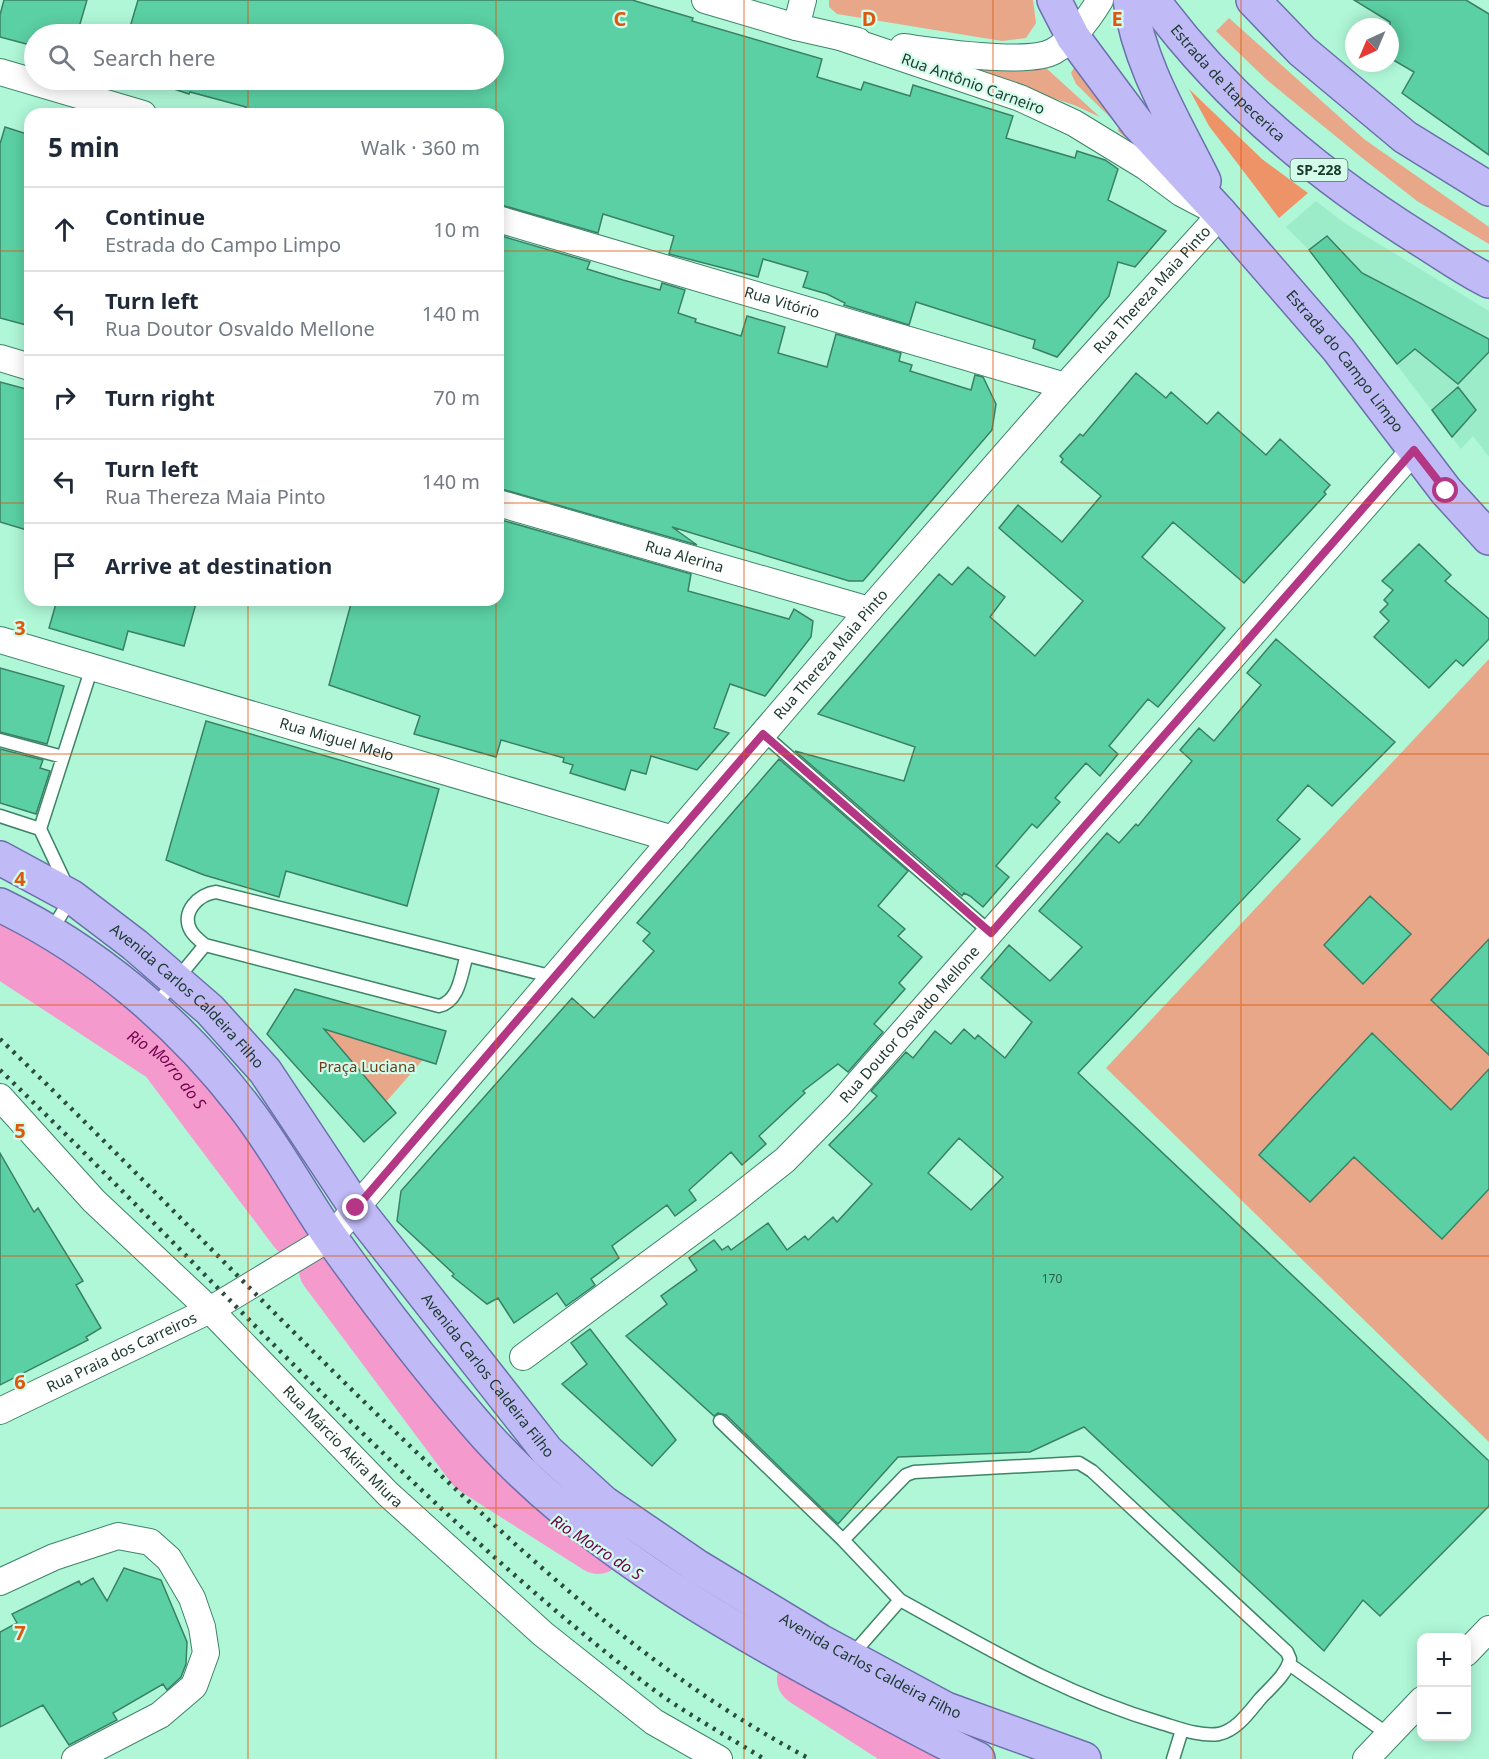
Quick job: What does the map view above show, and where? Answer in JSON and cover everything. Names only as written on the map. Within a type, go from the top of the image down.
[{"type":"main road","name":"Estrada do Campo Limpo","points":[[1054,0],[1073,37],[1137,123],[1221,214],[1338,349],[1446,491],[1489,538]]},
{"type":"main road","name":"Estrada do Campo Limpo","points":[[1130,0],[1134,26],[1150,73],[1221,214]]},
{"type":"main road","name":"Estrada de Itapecerica","points":[[1153,0],[1174,29],[1262,122],[1329,179],[1376,212],[1489,281]]},
{"type":"main road","points":[[1253,0],[1302,51],[1405,137],[1489,189]]},
{"type":"main road","name":"Avenida Carlos Caldeira Filho","points":[[0,858],[72,897],[135,945],[210,1010],[265,1071],[356,1208],[547,1451],[603,1502],[842,1670],[978,1759]]},
{"type":"main road","name":"Avenida Carlos Caldeira Filho","points":[[0,905],[50,932],[113,974],[184,1038],[244,1106],[330,1237],[475,1423],[532,1481],[584,1525],[677,1592],[784,1657],[842,1670],[1084,1759]]},
{"type":"street","name":"Rua Antônio Carneiro","points":[[705,0],[843,39],[1020,98],[1074,123],[1146,167],[1180,193],[1221,214]]},
{"type":"street","points":[[796,27],[803,0]]},
{"type":"street","name":"Rua Antônio Carneiro","points":[[843,39],[951,54],[1022,57],[1045,55],[1073,37],[1100,0]]},
{"type":"street","points":[[0,72],[24,79]]},
{"type":"street","points":[[61,90],[123,108]]},
{"type":"street","name":"Rua Thereza Maia Pinto","points":[[330,1237],[869,610],[1065,386],[1221,214]]},
{"type":"street","name":"Rua Vitório","points":[[504,221],[1065,386]]},
{"type":"street","points":[[0,358],[24,365]]},
{"type":"street","name":"Rua Doutor Osvaldo Mellone","points":[[523,1358],[785,1160],[861,1081],[1414,450]]},
{"type":"street","name":"Rua Alerina","points":[[504,505],[869,610]]},
{"type":"street","name":"Rua Miguel Melo","points":[[0,640],[673,839]]},
{"type":"street","name":"Rua Márcio Akira Miura","points":[[0,1097],[94,1201],[210,1310],[388,1494],[543,1634],[654,1722],[719,1759]]},
{"type":"street","name":"Rua Praia dos Carreiros","points":[[0,1412],[210,1310],[330,1237]]},
{"type":"street","points":[[0,1582],[54,1557],[118,1536],[150,1542],[169,1559],[192,1598],[202,1627],[206,1653],[194,1686],[160,1714],[75,1759]]},
{"type":"street","points":[[1471,1649],[1489,1629]]},
{"type":"street","points":[[1366,1759],[1417,1705]]},
{"type":"lane","points":[[50,932],[72,897],[40,829],[92,667]]},
{"type":"lane","points":[[763,734],[991,933]]},
{"type":"lane","points":[[0,740],[63,757]]},
{"type":"lane","points":[[0,816],[40,829]]},
{"type":"lane","points":[[467,955],[455,995],[439,1006],[205,945],[190,930],[191,907],[197,898],[216,892],[467,955],[554,977]]},
{"type":"lane","points":[[152,1009],[205,945]]},
{"type":"lane","points":[[720,1421],[843,1540],[900,1600],[1030,1673],[1105,1706],[1182,1730],[1221,1733],[1238,1724],[1289,1664]]},
{"type":"lane","points":[[843,1540],[906,1475],[914,1472],[1079,1463],[1092,1471],[1287,1652],[1289,1664],[1389,1735]]},
{"type":"lane","points":[[842,1670],[900,1600]]},
{"type":"lane","points":[[1173,1759],[1182,1730]]},
{"type":"shaded area","points":[[1189,89],[1262,159],[1308,193],[1279,218],[1209,126]]},
{"type":"shaded area","points":[[1316,201],[1343,222],[1489,311],[1489,457],[1473,436],[1461,449],[1309,250],[1286,227]]},
{"type":"green space","points":[[829,0],[1033,0],[1036,23],[1026,38],[1002,41],[837,14],[829,7]]},
{"type":"green space","points":[[1229,18],[1364,139],[1489,227],[1489,244],[1417,201],[1267,80],[1216,31]]},
{"type":"green space","points":[[954,65],[1007,71],[1046,68],[1100,117],[1074,105]]},
{"type":"green space","points":[[1075,66],[1137,147],[1118,131],[1119,126],[1076,84],[1071,73]]},
{"type":"green space","points":[[1489,659],[1489,1442],[1106,1068]]},
{"type":"green space","name":"Praça Luciana","points":[[303,1010],[434,1047],[365,1126]]},
{"type":"building","points":[[4,0],[87,0],[80,24],[24,24],[24,43],[0,37],[0,15]]},
{"type":"building","points":[[138,0],[632,0],[693,18],[692,21],[822,59],[817,77],[861,90],[864,82],[910,96],[913,85],[1013,116],[1006,138],[1075,158],[1077,151],[1105,160],[1118,169],[1108,200],[1166,231],[1135,267],[1118,262],[1109,296],[1057,357],[1033,348],[1035,340],[916,302],[909,325],[844,305],[845,303],[827,294],[803,287],[808,272],[763,259],[758,277],[669,254],[674,236],[603,214],[598,233],[504,206],[504,108],[246,108],[177,90],[504,90],[504,24],[131,24]]},
{"type":"building","points":[[1354,0],[1466,0],[1489,14],[1489,155],[1402,93],[1414,72],[1399,63],[1399,18],[1383,18]]},
{"type":"building","points":[[5,127],[24,133],[24,324],[0,318],[0,144]]},
{"type":"building","points":[[1327,236],[1362,273],[1489,339],[1489,352],[1458,384],[1415,349],[1397,364],[1309,250]]},
{"type":"building","points":[[504,237],[590,262],[587,269],[623,280],[660,290],[662,283],[685,290],[678,313],[696,319],[695,322],[741,336],[747,316],[785,327],[778,353],[827,367],[836,334],[901,353],[899,361],[912,365],[910,371],[971,390],[975,375],[983,377],[996,404],[992,430],[863,581],[849,581],[672,527],[697,545],[504,490]]},
{"type":"building","points":[[1136,373],[1166,398],[1171,392],[1207,424],[1218,412],[1266,455],[1280,439],[1330,485],[1324,492],[1326,494],[1244,583],[1173,522],[1142,557],[1225,628],[1158,707],[1148,699],[1109,746],[1118,754],[1100,776],[1086,763],[1055,798],[1060,802],[1037,828],[1032,824],[996,866],[1009,877],[983,907],[970,896],[964,893],[962,896],[795,751],[904,781],[915,747],[818,714],[939,574],[952,585],[968,567],[1005,597],[990,617],[1035,656],[1083,601],[999,528],[1018,505],[1062,542],[1101,496],[1061,462],[1063,459],[1060,456],[1080,434],[1083,436]]},
{"type":"building","points":[[0,382],[24,388],[24,529],[0,522]]},
{"type":"building","points":[[1458,387],[1476,410],[1452,437],[1432,410]]},
{"type":"building","points":[[504,521],[691,574],[688,591],[789,619],[794,609],[813,621],[811,637],[765,696],[730,684],[714,728],[729,733],[697,770],[651,756],[646,774],[631,770],[625,790],[570,773],[573,765],[563,762],[564,758],[501,740],[496,757],[414,734],[420,716],[329,685],[350,606],[504,606]]},
{"type":"building","points":[[1419,544],[1451,575],[1445,581],[1489,619],[1489,639],[1463,666],[1456,660],[1429,688],[1374,637],[1389,621],[1380,612],[1388,604],[1384,600],[1393,590],[1382,581]]},
{"type":"building","points":[[55,606],[195,606],[184,646],[128,631],[123,650],[49,628]]},
{"type":"building","points":[[1276,639],[1395,742],[1332,806],[1308,785],[1277,820],[1300,839],[1078,1073],[1489,1461],[1489,1506],[1380,1616],[1363,1600],[1324,1651],[1084,1427],[1030,1452],[898,1457],[838,1524],[726,1415],[718,1413],[714,1416],[626,1336],[667,1304],[661,1296],[697,1270],[689,1258],[714,1240],[722,1250],[728,1246],[731,1250],[768,1223],[787,1250],[805,1236],[808,1240],[833,1217],[837,1222],[872,1184],[829,1145],[877,1096],[871,1091],[906,1052],[913,1058],[935,1031],[951,1044],[964,1029],[975,1039],[978,1035],[1005,1058],[1032,1022],[981,978],[1009,945],[1050,981],[1082,947],[1039,911],[1107,833],[1119,843],[1136,824],[1138,826],[1192,761],[1180,750],[1199,728],[1214,741],[1261,685],[1247,673]],"holes":[[[959,1138],[1003,1177],[971,1210],[928,1173]]]},
{"type":"building","points":[[0,668],[64,686],[47,744],[0,732]]},
{"type":"building","points":[[206,721],[439,789],[407,906],[286,871],[279,897],[204,875],[166,860]]},
{"type":"building","points":[[0,749],[43,760],[40,768],[50,771],[36,814],[0,803]]},
{"type":"building","points":[[779,759],[908,871],[878,906],[905,929],[898,936],[922,957],[899,983],[905,989],[874,1024],[883,1032],[848,1072],[838,1064],[803,1091],[805,1093],[759,1136],[766,1144],[742,1165],[731,1152],[689,1190],[696,1200],[675,1216],[667,1205],[612,1246],[619,1258],[591,1279],[595,1285],[566,1306],[557,1293],[514,1323],[498,1298],[487,1304],[452,1276],[454,1274],[397,1221],[401,1191],[572,998],[594,1018],[654,951],[643,941],[650,933],[637,923]]},
{"type":"building","points":[[1370,896],[1411,934],[1363,984],[1324,945]]},
{"type":"building","points":[[1489,939],[1489,1055],[1431,1000]]},
{"type":"building","points":[[295,989],[446,1031],[436,1064],[324,1029],[396,1113],[364,1142],[267,1034]]},
{"type":"building","points":[[1372,1033],[1451,1110],[1489,1069],[1489,1189],[1442,1239],[1354,1157],[1310,1202],[1259,1155]]},
{"type":"building","points":[[0,1153],[34,1212],[38,1208],[83,1281],[76,1285],[101,1328],[86,1337],[88,1340],[0,1385]]},
{"type":"building","points":[[590,1329],[676,1440],[652,1466],[562,1384],[587,1364],[571,1343]]},
{"type":"building","points":[[124,1568],[161,1580],[187,1642],[186,1664],[181,1677],[167,1690],[163,1684],[113,1713],[117,1720],[69,1745],[43,1705],[0,1727],[0,1632],[17,1623],[12,1614],[79,1581],[81,1585],[93,1578],[107,1601]]},
{"type":"waterway","name":"Rio Morro do S","points":[[0,949],[165,1057],[296,1231]]},
{"type":"waterway","name":"Rio Morro do S","points":[[326,1270],[474,1468],[598,1547]]},
{"type":"waterway","name":"Rio Morro do S","points":[[804,1679],[928,1759]]},
{"type":"railway","points":[[0,1039],[390,1427],[532,1559],[664,1667],[759,1730],[810,1759]]},
{"type":"railway","points":[[0,1070],[317,1388],[479,1543],[563,1617],[650,1687],[764,1759]]},
{"type":"route","points":[[356,1208],[763,734],[991,933],[1414,450],[1446,491]]}]
